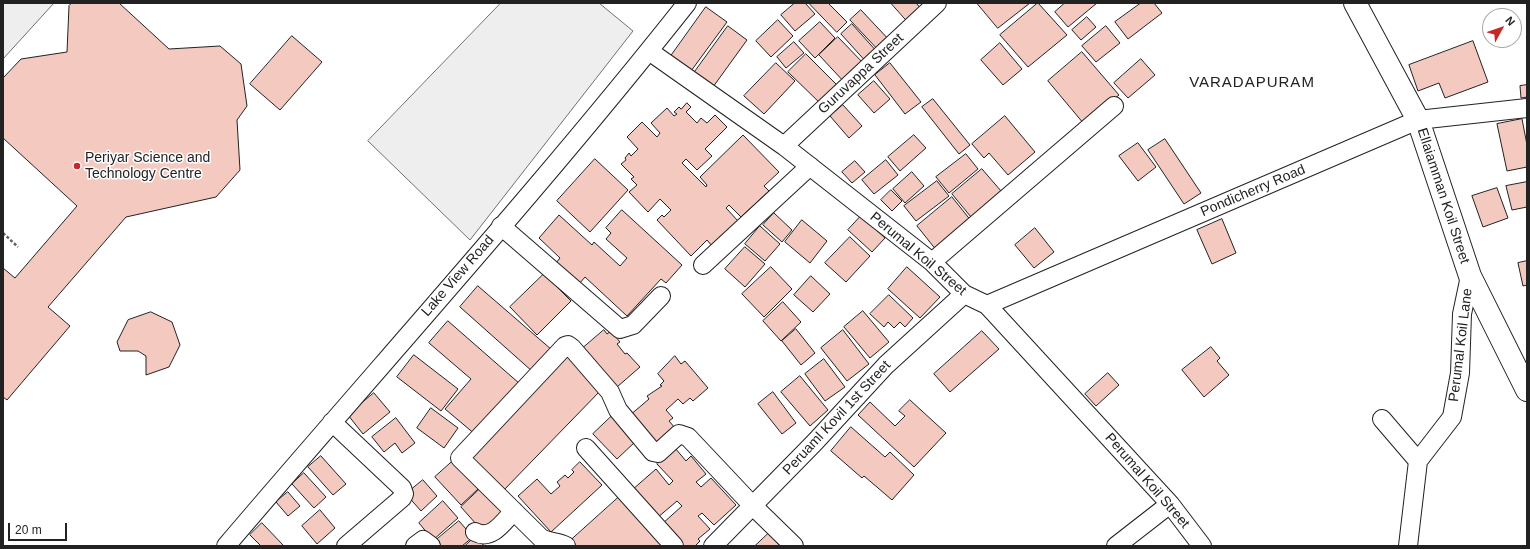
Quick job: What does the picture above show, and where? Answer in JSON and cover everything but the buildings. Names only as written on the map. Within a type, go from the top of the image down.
[{"type":"street","name":"Lake View Road","points":[[226,546],[501,226],[649,51],[687,3]]},
{"type":"street","name":"Guruvappa Street","points":[[784,146],[937,3]]},
{"type":"street","name":"Ellaiamman Koil Street","points":[[1355,3],[1418,120],[1470,276],[1527,390]]},
{"type":"street","name":"Perumal Koil Street","points":[[649,51],[784,146],[932,262],[964,294],[987,305],[1170,504],[1202,546]]},
{"type":"street","points":[[932,262],[1114,106]]},
{"type":"street","name":"Pondicherry Road","points":[[987,305],[1418,120],[1527,108]]},
{"type":"street","points":[[703,265],[810,166]]},
{"type":"street","points":[[501,226],[620,329],[633,325],[661,296]]},
{"type":"street","name":"Perumal Koil Lane","points":[[1418,461],[1452,417],[1460,373],[1462,314],[1470,276]]},
{"type":"street","name":"Peruaml Kovil 1st Street","points":[[713,546],[753,506],[886,365],[964,294]]},
{"type":"street","points":[[566,546],[561,543],[546,542],[462,461],[460,456],[565,346],[568,345],[610,392],[618,410],[653,452],[658,452],[679,434],[684,435],[794,546]]},
{"type":"street","points":[[1382,419],[1418,461],[1408,546]]},
{"type":"street","points":[[332,422],[402,488],[404,494],[402,498],[346,546]]},
{"type":"street","points":[[586,448],[674,546]]},
{"type":"street","points":[[1116,546],[1170,504]]},
{"type":"street","points":[[475,532],[481,535],[487,535],[493,532],[514,511]]},
{"type":"street","points":[[415,546],[423,540],[431,546]]},
{"type":"path","points":[[3,233],[18,247]]},
{"type":"shaded area","points":[[3,3],[54,3],[3,59]]},
{"type":"shaded area","points":[[501,3],[599,3],[633,31],[470,240],[368,141]]},
{"type":"place","name":"Periyar Science and Technology Centre","points":[[77,166]]},
{"type":"district","name":"VARADAPURAM","points":[[1252,83]]}]
